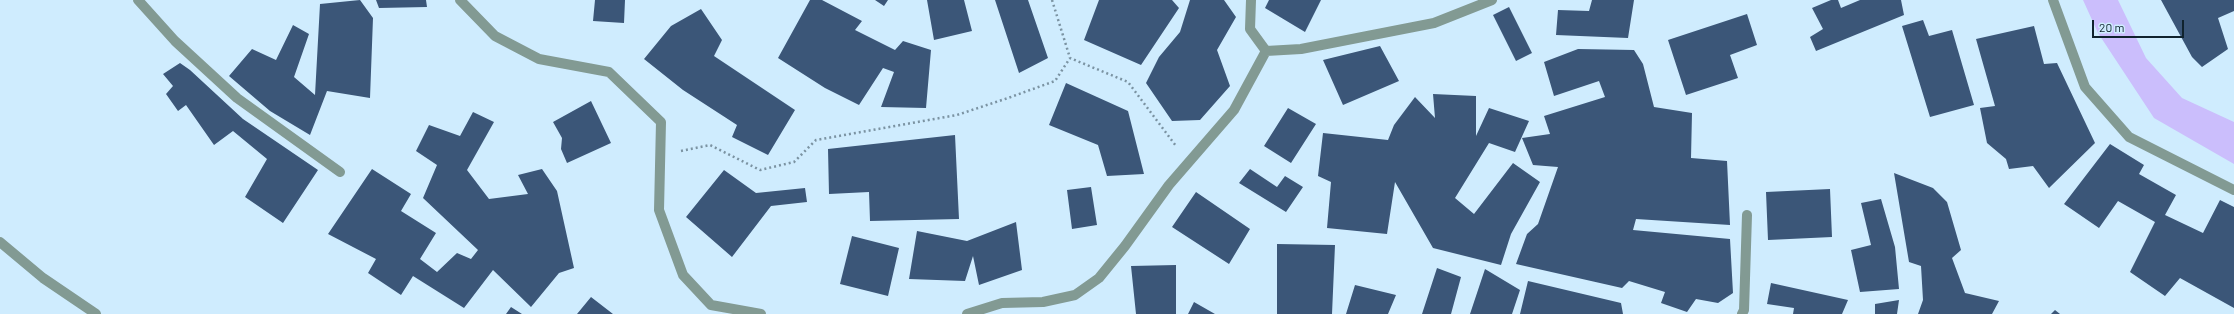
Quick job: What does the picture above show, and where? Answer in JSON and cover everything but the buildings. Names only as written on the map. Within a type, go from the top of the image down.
[{"type":"street","points":[[138,0],[175,41],[237,98],[340,172]]},
{"type":"street","points":[[460,0],[495,36],[539,59],[609,72],[661,122],[659,210],[683,275],[711,305],[761,314]]},
{"type":"street","points":[[1251,0],[1250,29],[1266,51]]},
{"type":"street","points":[[1266,51],[1301,48],[1434,23],[1492,0]]},
{"type":"street","points":[[2053,0],[2085,87],[2129,137],[2234,190]]},
{"type":"street","points":[[967,314],[1002,303],[1043,302],[1075,295],[1099,278],[1125,246],[1169,185],[1234,110],[1266,51]]},
{"type":"street","points":[[1742,314],[1744,310],[1748,215]]},
{"type":"street","points":[[0,242],[43,278],[96,314]]},
{"type":"path","points":[[1052,0],[1070,58]]},
{"type":"path","points":[[660,164],[674,152],[710,145],[760,170],[794,162],[816,140],[957,115],[1055,81],[1070,58]]},
{"type":"path","points":[[1070,58],[1128,82],[1189,163]]},
{"type":"shaded area","points":[[2083,0],[2118,0],[2146,58],[2182,98],[2234,122],[2234,164],[2154,118],[2098,33]]}]
